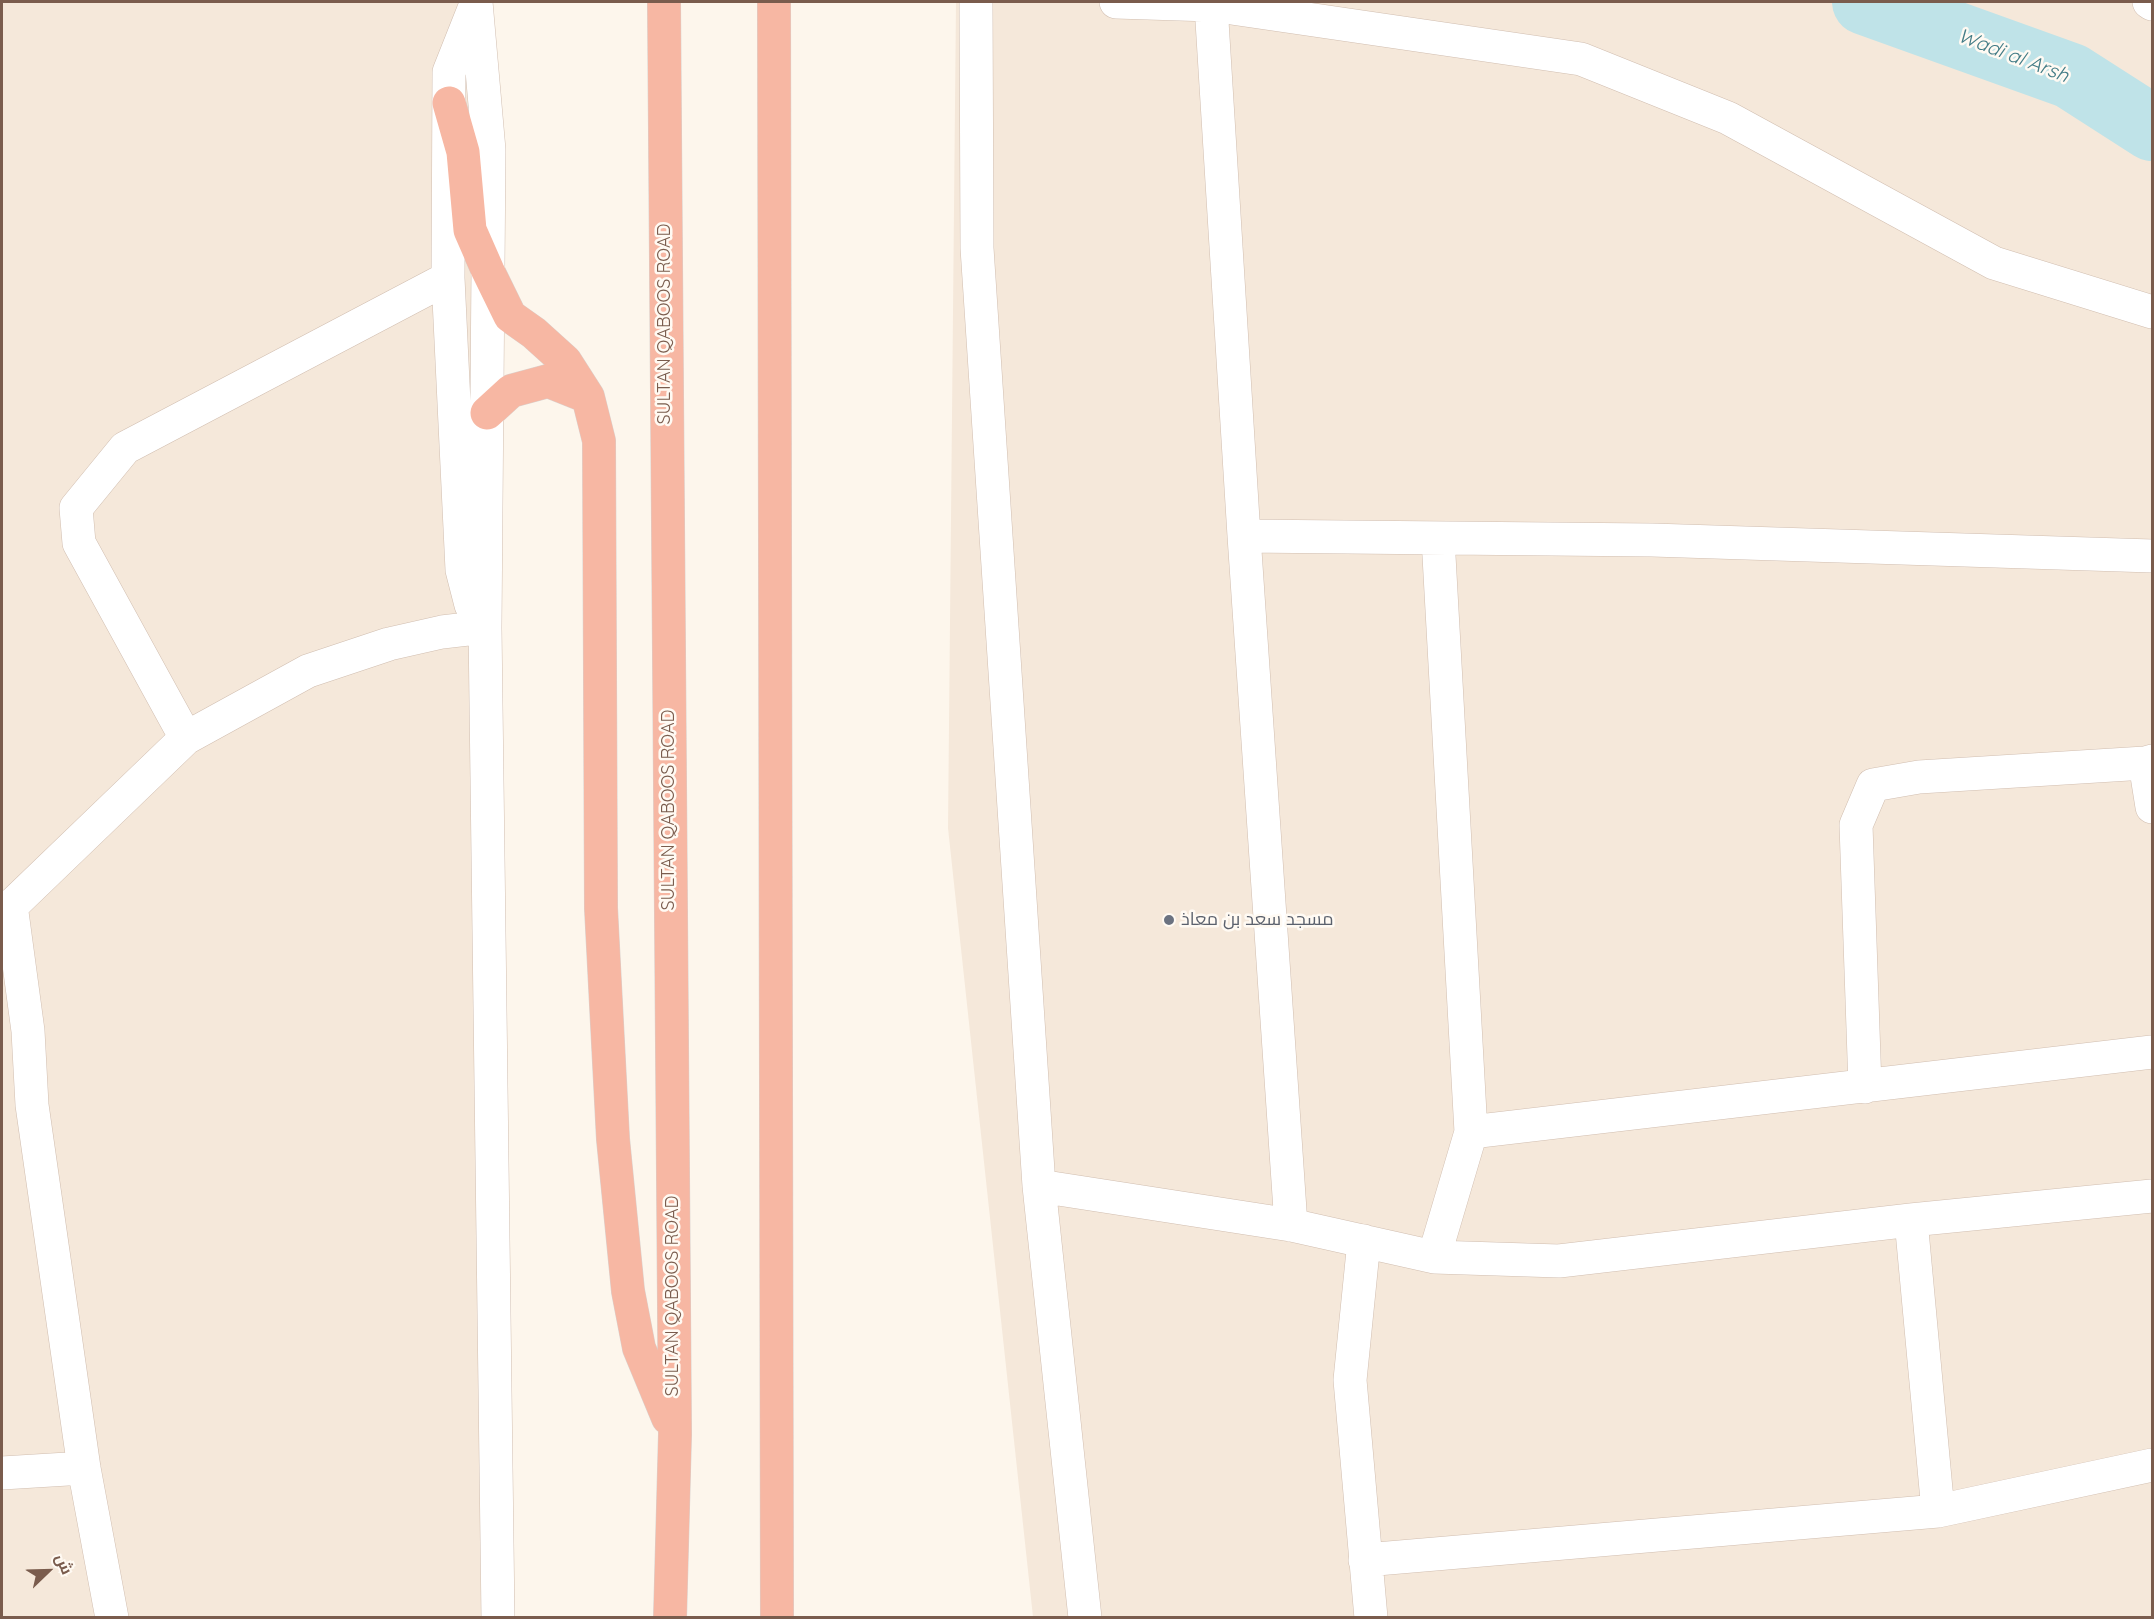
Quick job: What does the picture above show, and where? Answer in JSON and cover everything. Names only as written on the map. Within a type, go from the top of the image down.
[{"type":"highway","points":[[774,12],[777,1617]]},
{"type":"highway","name":"SULTAN QABOOS ROAD","points":[[663,13],[675,1434],[670,1617]]},
{"type":"highway","points":[[449,103],[463,152],[470,230],[488,271],[510,316],[534,333],[565,361],[588,397],[599,441],[601,908],[613,1139],[628,1291],[639,1348],[675,1434]]},
{"type":"highway","points":[[487,413],[511,391],[548,381],[588,397]]},
{"type":"street","points":[[476,2],[449,72],[448,278],[462,570],[471,604],[485,627]]},
{"type":"street","points":[[476,2],[489,150],[485,627],[498,1617]]},
{"type":"street","points":[[976,2],[976,248],[1039,1186],[1085,1617]]},
{"type":"street","points":[[1116,2],[1211,5],[1581,59],[1728,118],[1994,263],[2152,312]]},
{"type":"street","points":[[1211,5],[1244,536],[1292,1225]]},
{"type":"street","points":[[186,738],[79,543],[76,508],[125,448],[448,278]]},
{"type":"street","points":[[1244,536],[1663,540],[2152,556]]},
{"type":"street","points":[[1434,1257],[1472,1132],[1438,538]]},
{"type":"street","points":[[112,1617],[84,1468],[32,1105],[28,1031],[6,910],[186,738],[308,671],[389,644],[442,632],[485,627]]},
{"type":"street","points":[[1865,1087],[1856,825],[1874,785],[1919,777],[2149,762],[2152,807]]},
{"type":"street","points":[[1472,1132],[2152,1052]]},
{"type":"street","points":[[1039,1186],[1292,1225],[1434,1257],[1559,1261],[1911,1220],[2152,1196]]},
{"type":"street","points":[[1911,1220],[1938,1510]]},
{"type":"street","points":[[1364,1241],[1350,1380],[1371,1617]]},
{"type":"street","points":[[1365,1560],[1938,1510],[2152,1465]]},
{"type":"street","points":[[2,1473],[84,1468]]},
{"type":"shaded area","points":[[2,2],[467,2],[486,468],[515,1617],[2,1618]]},
{"type":"shaded area","points":[[956,2],[2152,2],[2152,1617],[1033,1617],[948,828]]},
{"type":"waterway","name":"Wadi al Arsh","points":[[1865,2],[2071,76],[2152,128]]},
{"type":"place","name":"مسجد سعد بن معاذ","points":[[1169,920]]}]
